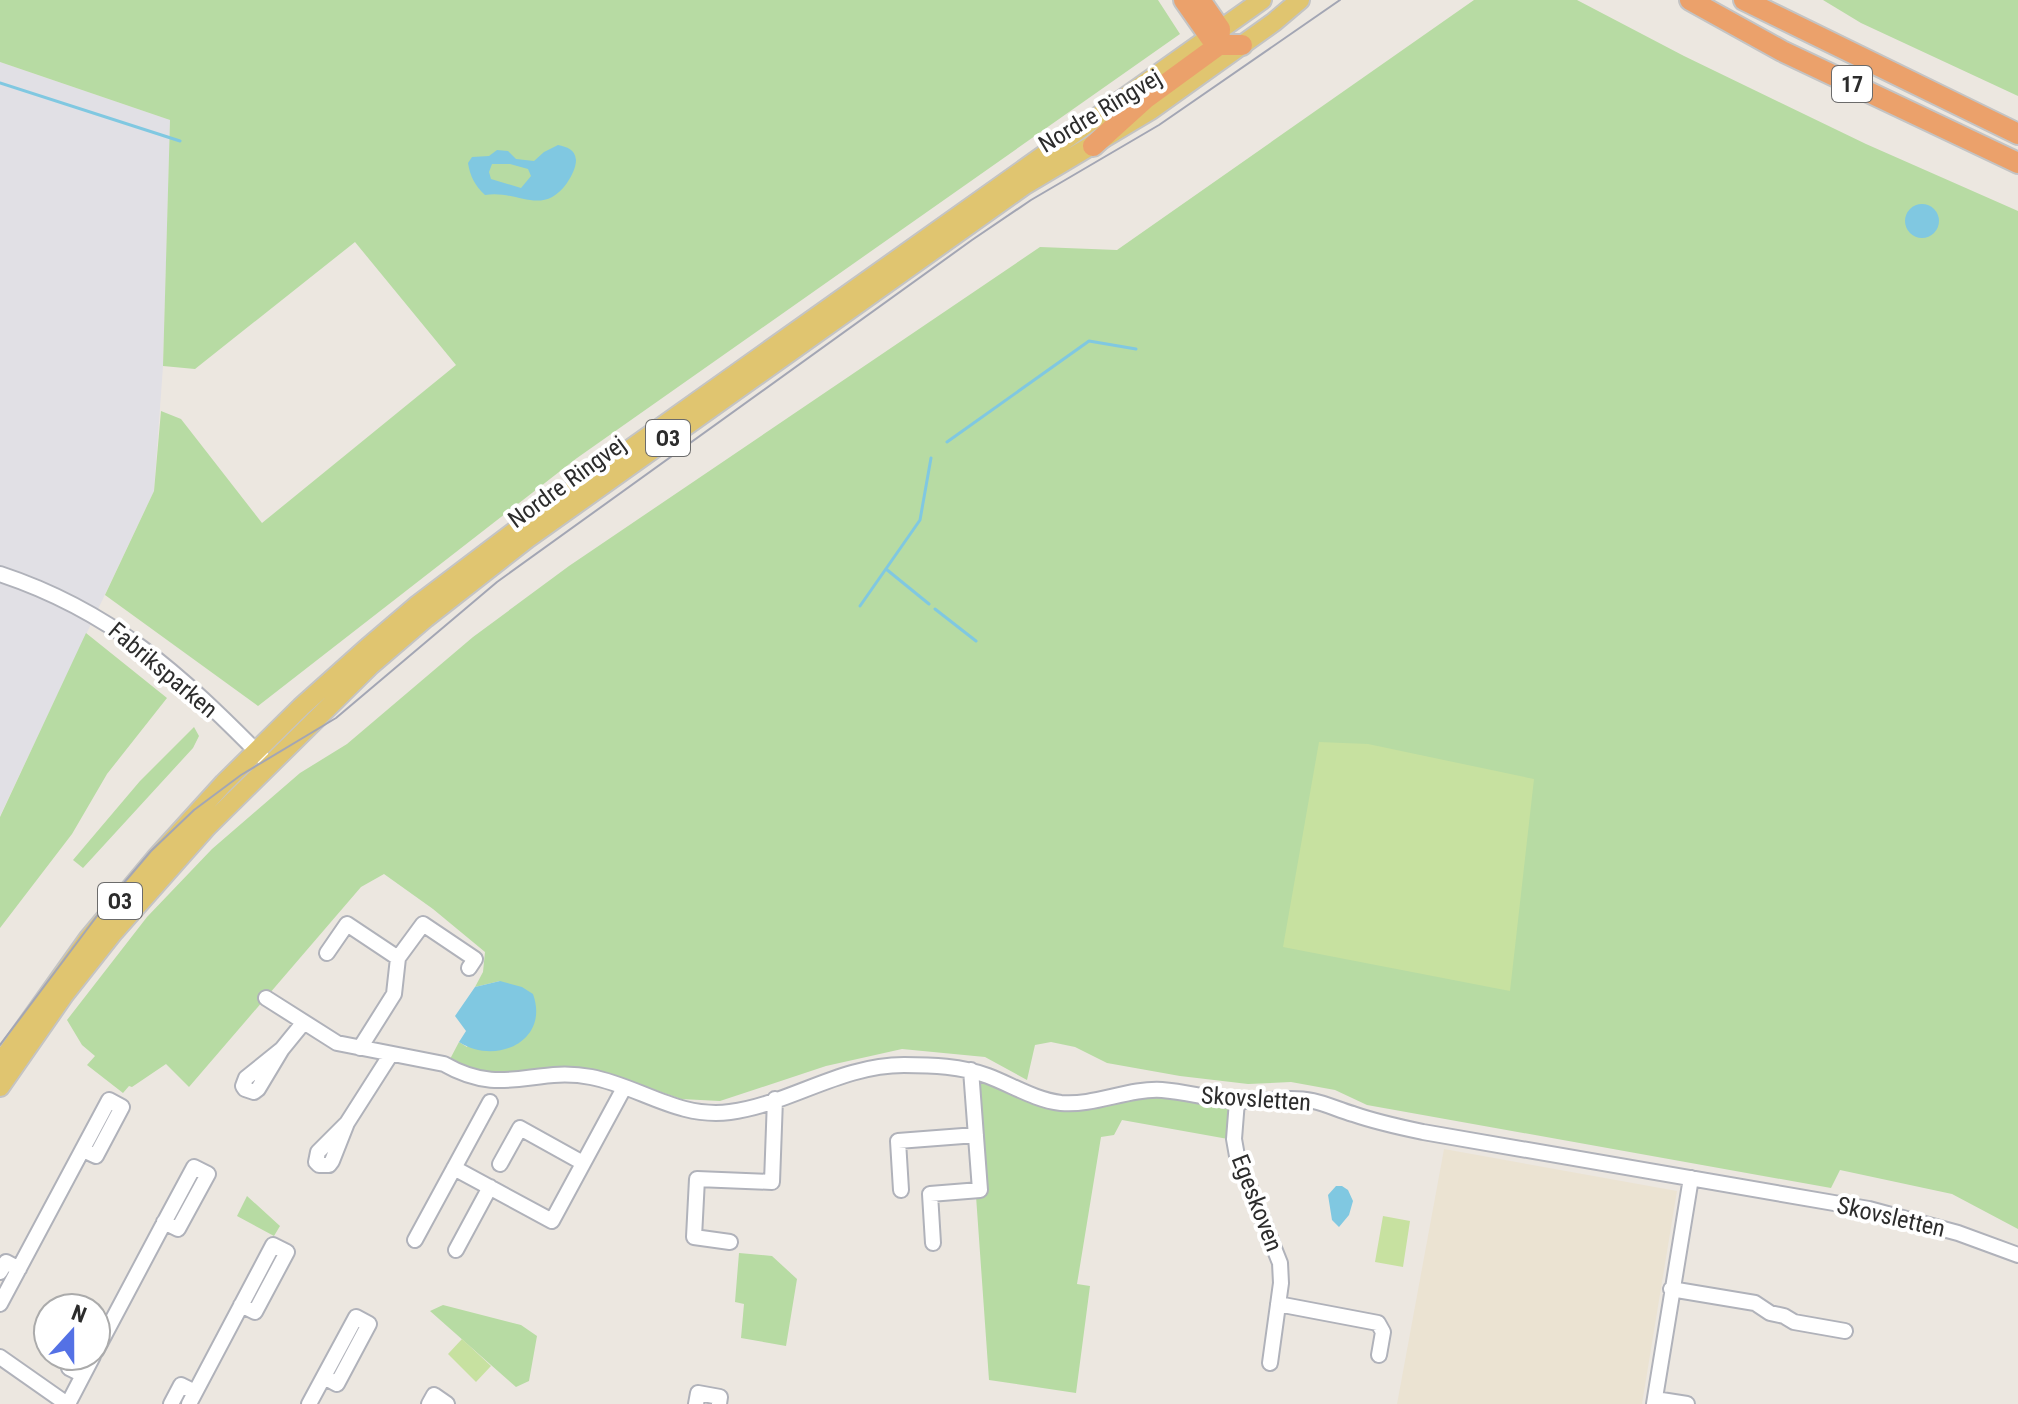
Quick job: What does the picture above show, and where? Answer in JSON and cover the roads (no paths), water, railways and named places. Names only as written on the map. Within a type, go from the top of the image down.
[{"type":"highway","points":[[1170,0],[1212,39],[1242,45]]},
{"type":"highway","points":[[1184,0],[1212,39]]},
{"type":"highway","points":[[1200,0],[1212,39]]},
{"type":"highway","name":"17","points":[[1690,0],[1782,51],[2018,163]]},
{"type":"highway","name":"17","points":[[1744,0],[2018,134]]},
{"type":"highway","points":[[1093,146],[1212,39]]},
{"type":"main road","name":"Nordre Ringvej","points":[[0,1087],[64,995],[113,933],[207,827],[301,707],[406,615],[519,528],[1212,39],[1262,0]]},
{"type":"main road","name":"Nordre Ringvej","points":[[0,1063],[88,939],[155,859],[262,758],[490,566],[1025,185],[1151,110],[1300,0]]},
{"type":"street","name":"Fabriksparken","points":[[0,574],[73,602],[132,638],[262,758]]},
{"type":"street","points":[[327,953],[347,924],[398,958]]},
{"type":"street","points":[[360,1048],[394,994],[398,958],[423,924],[475,959],[469,968]]},
{"type":"street","points":[[266,998],[337,1043],[391,1054],[347,1123]]},
{"type":"street","points":[[282,1049],[304,1022]]},
{"type":"street","name":"Skovsletten","points":[[391,1054],[444,1064],[471,1077],[498,1082],[572,1074],[604,1080],[667,1106],[713,1113],[748,1108],[839,1075],[879,1066],[930,1065],[971,1070],[1037,1098],[1064,1103],[1080,1103],[1141,1090],[1163,1090],[1237,1101],[1311,1101],[1401,1128],[1869,1209],[1958,1233],[2018,1255]]},
{"type":"street","points":[[933,1243],[930,1194],[980,1190],[971,1070]]},
{"type":"street","points":[[454,1168],[552,1221],[624,1088]]},
{"type":"street","points":[[730,1242],[694,1237],[697,1179],[772,1182],[775,1099]]},
{"type":"street","name":"Egeskoven","points":[[1237,1101],[1234,1139],[1237,1156],[1280,1263],[1281,1283],[1270,1363]]},
{"type":"street","points":[[415,1240],[490,1102]]},
{"type":"street","points":[[500,1164],[520,1128],[583,1163]]},
{"type":"street","points":[[901,1190],[898,1141],[976,1135]]},
{"type":"street","points":[[0,1304],[83,1150]]},
{"type":"street","points":[[1687,1404],[1654,1401],[1691,1178]]},
{"type":"street","points":[[456,1250],[490,1187]]},
{"type":"street","points":[[112,1309],[164,1222]]},
{"type":"street","points":[[0,1272],[6,1262],[19,1269]]},
{"type":"street","points":[[1671,1289],[1755,1303],[1770,1313],[1794,1322],[1845,1331]]},
{"type":"street","points":[[1278,1304],[1378,1323],[1383,1332],[1379,1355]]},
{"type":"street","points":[[171,1404],[181,1385],[192,1398],[241,1305]]},
{"type":"street","points":[[0,1357],[67,1404],[85,1372]]},
{"type":"street","points":[[77,1372],[83,1375]]},
{"type":"street","points":[[309,1404],[324,1377]]},
{"type":"street","points":[[696,1404],[698,1393],[720,1397],[719,1404]]},
{"type":"street","points":[[429,1404],[434,1395],[447,1404]]},
{"type":"water","points":[[558,145],[570,149],[576,163],[569,181],[558,193],[539,201],[485,195],[478,188],[468,163],[472,157],[489,156],[497,150],[508,151],[516,159],[534,161]],"holes":[[[492,164],[510,164],[528,169],[531,176],[521,188],[491,179],[489,172]]]},
{"type":"water","points":[[1922,204],[1934,209],[1939,221],[1934,233],[1922,238],[1910,233],[1905,221],[1910,209]]},
{"type":"water","points":[[500,981],[522,987],[533,994],[536,1011],[534,1025],[527,1036],[503,1050],[474,1049],[459,1042],[466,1031],[455,1016],[475,987]]},
{"type":"water","points":[[1336,1186],[1348,1190],[1353,1201],[1349,1215],[1339,1227],[1332,1220],[1328,1195]]},
{"type":"waterway","points":[[0,83],[180,141]]},
{"type":"waterway","points":[[947,442],[1089,341],[1136,349]]},
{"type":"waterway","points":[[860,606],[920,520],[931,458]]},
{"type":"waterway","points":[[886,569],[929,604]]},
{"type":"waterway","points":[[935,609],[976,641]]},
{"type":"tram line","points":[[0,1045],[106,904],[151,851],[194,810],[241,775],[336,718],[497,582],[972,240],[1031,200],[1159,125],[1340,0]]}]
